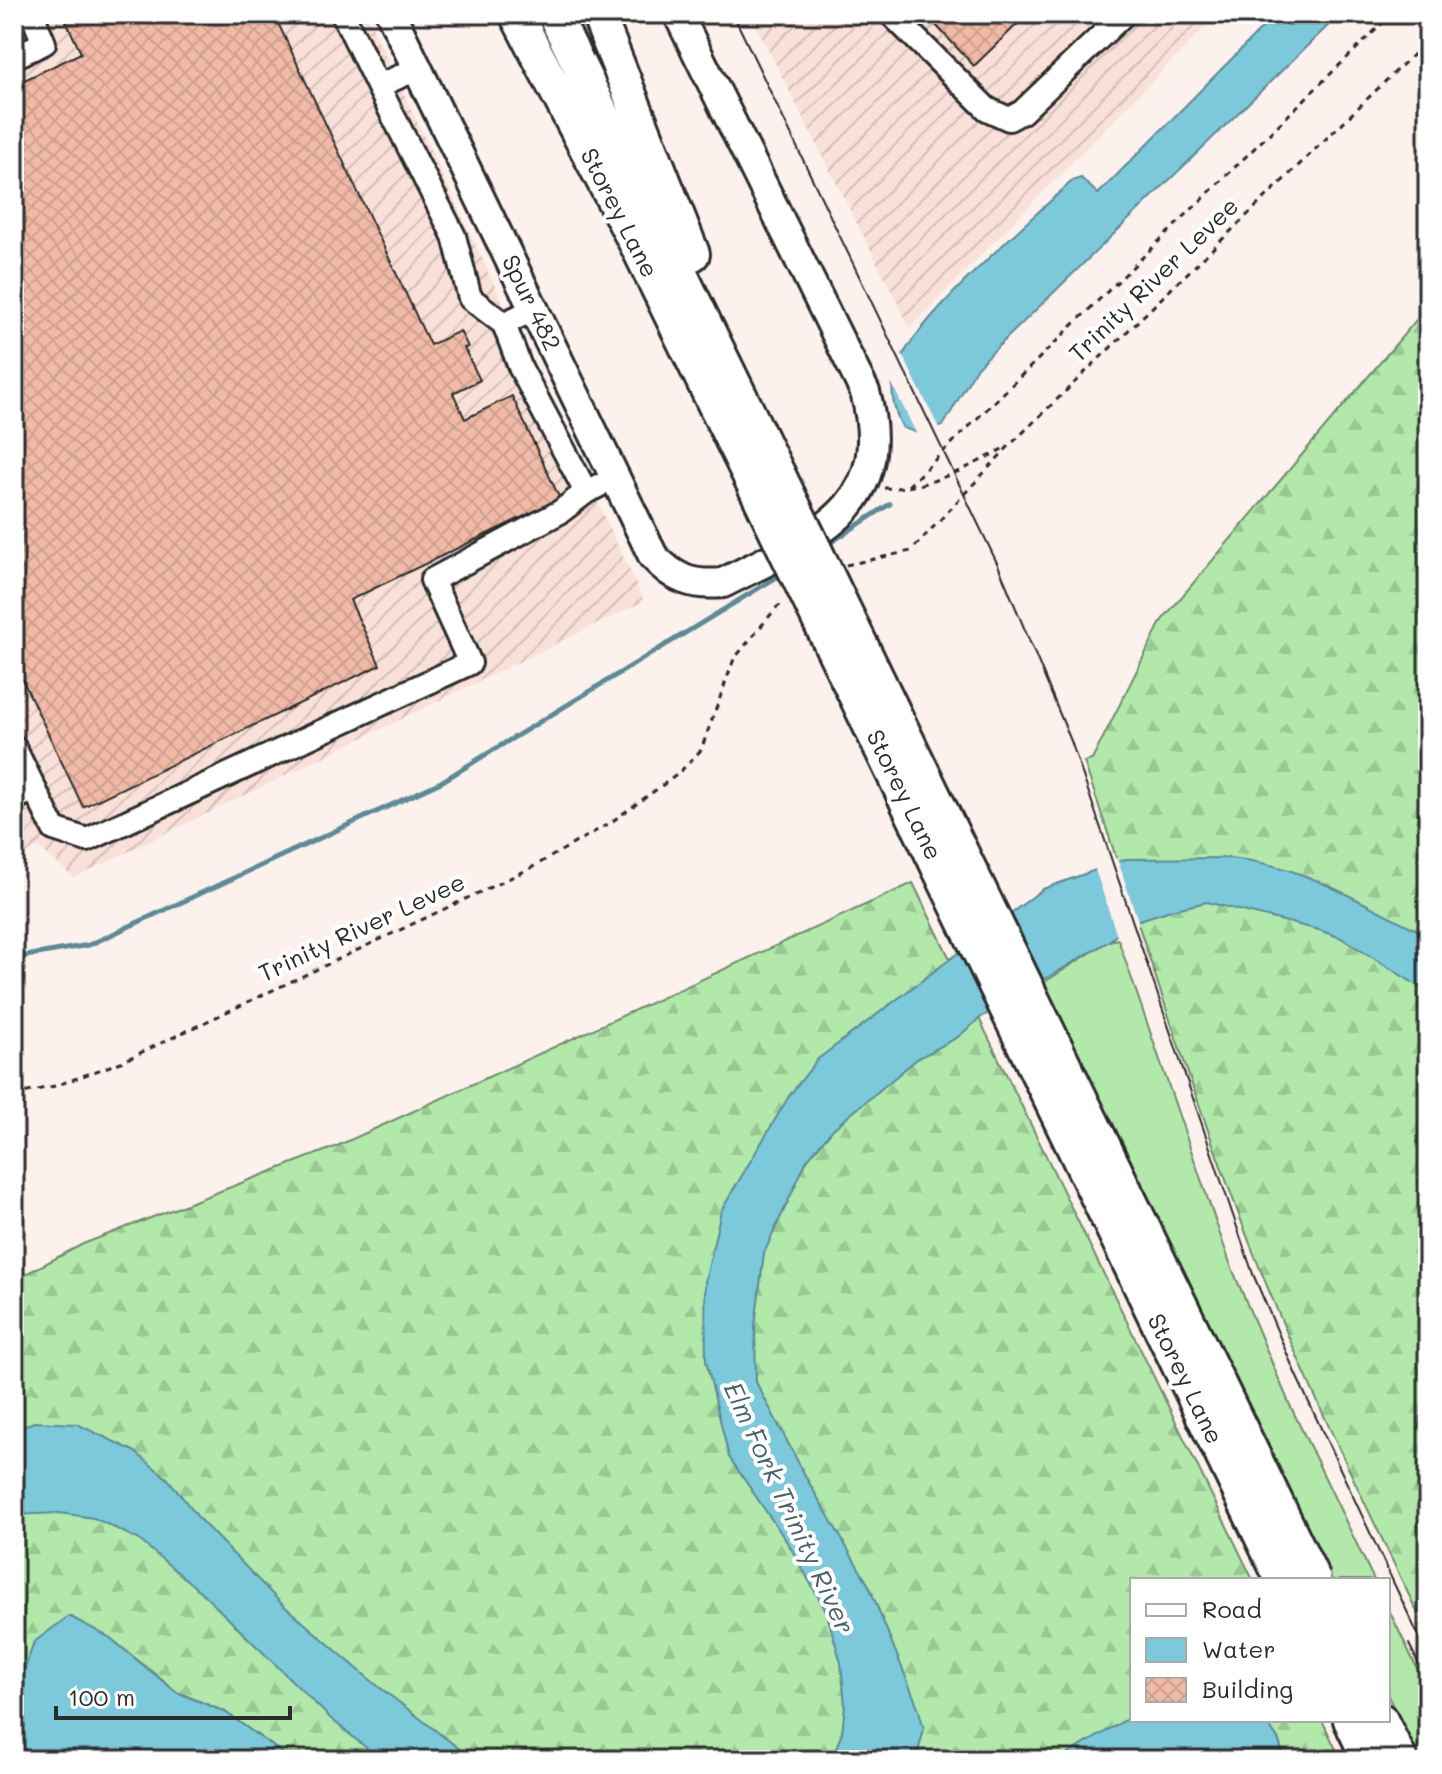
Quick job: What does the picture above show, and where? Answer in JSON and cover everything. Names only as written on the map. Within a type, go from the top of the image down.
[{"type":"highway","name":"Storey Lane","points":[[516,14],[637,246],[767,481],[1313,1578]]},
{"type":"highway","name":"Storey Lane","points":[[554,14],[745,404],[767,481],[1281,1578]]},
{"type":"highway","points":[[598,14],[693,254],[745,404]]},
{"type":"highway","points":[[1351,1722],[1369,1760]]},
{"type":"highway","points":[[1382,1722],[1401,1760]]},
{"type":"main road","name":"Spur 482","points":[[391,14],[653,556],[668,572],[683,581],[723,583],[826,530],[860,487]]},
{"type":"main road","points":[[683,17],[865,392],[875,442],[872,465],[860,487]]},
{"type":"lane","points":[[14,57],[44,43],[32,14]]},
{"type":"lane","points":[[343,14],[454,236],[470,298],[504,324],[520,367],[586,492]]},
{"type":"lane","points":[[891,14],[987,109],[1009,119],[1022,112],[1124,14]]},
{"type":"lane","points":[[378,86],[417,69]]},
{"type":"lane","points":[[504,324],[534,309]]},
{"type":"lane","points":[[14,747],[24,794],[54,829],[87,840],[470,663],[432,580],[560,512],[586,492],[616,477]]},
{"type":"path","points":[[908,486],[1392,14]]},
{"type":"path","name":"Trinity River Levee","points":[[835,571],[847,564],[911,551],[1009,446],[1428,40]]},
{"type":"path","points":[[860,487],[908,486],[968,469],[1009,446]]},
{"type":"path","name":"Trinity River Levee","points":[[14,1095],[55,1086],[121,1062],[531,868],[610,823],[678,774],[701,750],[734,659],[777,607],[789,600]]},
{"type":"shaded area","points":[[14,14],[366,14],[644,601],[74,878],[39,847],[14,860]]},
{"type":"shaded area","points":[[750,14],[1218,14],[910,327]]},
{"type":"green space","points":[[1428,306],[1428,1635],[1316,1398],[1254,1254],[1187,1071],[1084,762],[1092,760],[1162,620]]},
{"type":"green space","points":[[913,883],[1252,1578],[1130,1578],[1130,1717],[1058,1760],[292,1760],[225,1712],[177,1692],[109,1637],[34,1642],[14,1700],[14,1280],[83,1244],[335,1147]]},
{"type":"green space","points":[[1118,939],[1231,1266],[1289,1403],[1373,1578],[1331,1578],[1043,983],[1109,941]]},
{"type":"green space","points":[[1390,1612],[1428,1691],[1428,1760],[1419,1760],[1390,1700]]},
{"type":"green space","points":[[1266,1722],[1323,1722],[1341,1760],[1284,1760],[1279,1741]]},
{"type":"water","points":[[1276,14],[1340,14],[977,367],[943,426],[918,433],[903,428],[893,399],[896,369],[907,348],[948,298],[1072,181],[1081,178],[1098,194]]},
{"type":"water","name":"Elm Fork Trinity River","points":[[1228,858],[1283,868],[1308,877],[1428,935],[1428,992],[1341,938],[1207,902],[1133,922],[1109,941],[980,1018],[958,1037],[917,1059],[833,1129],[807,1160],[764,1253],[755,1326],[756,1382],[808,1481],[868,1584],[924,1729],[916,1760],[831,1760],[842,1733],[845,1705],[841,1663],[826,1611],[789,1545],[729,1457],[706,1361],[705,1282],[721,1211],[789,1096],[818,1059],[1043,889],[1126,859]]},
{"type":"water","points":[[34,1422],[77,1424],[134,1451],[168,1479],[201,1521],[283,1605],[374,1683],[474,1760],[381,1760],[330,1718],[201,1592],[138,1539],[94,1518],[59,1513],[14,1515],[14,1430]]},
{"type":"water","points":[[69,1616],[109,1637],[176,1692],[225,1712],[292,1760],[14,1760],[14,1700],[34,1642]]},
{"type":"water","points":[[1130,1717],[1130,1722],[1266,1722],[1279,1741],[1284,1760],[1058,1760]]},
{"type":"pier","points":[[900,350],[941,432],[918,437],[889,378]]},
{"type":"pier","points":[[1117,858],[1139,924],[1118,939],[1094,866]]},
{"type":"building","points":[[74,14],[297,14],[278,23],[430,345],[460,331],[468,347],[464,348],[480,380],[453,393],[465,419],[512,396],[560,499],[350,600],[380,665],[83,807],[14,662],[14,85],[81,53],[66,21],[75,17]]},
{"type":"building","points":[[939,14],[1028,14],[974,66],[932,21]]},
{"type":"waterway","points":[[827,545],[890,504]]},
{"type":"waterway","points":[[14,958],[89,945],[441,782],[785,572]]},
{"type":"tram line","points":[[733,14],[998,565],[1071,741],[1253,1274],[1296,1375],[1428,1656]]},
{"type":"tram line","points":[[1409,1644],[1428,1683]]}]
